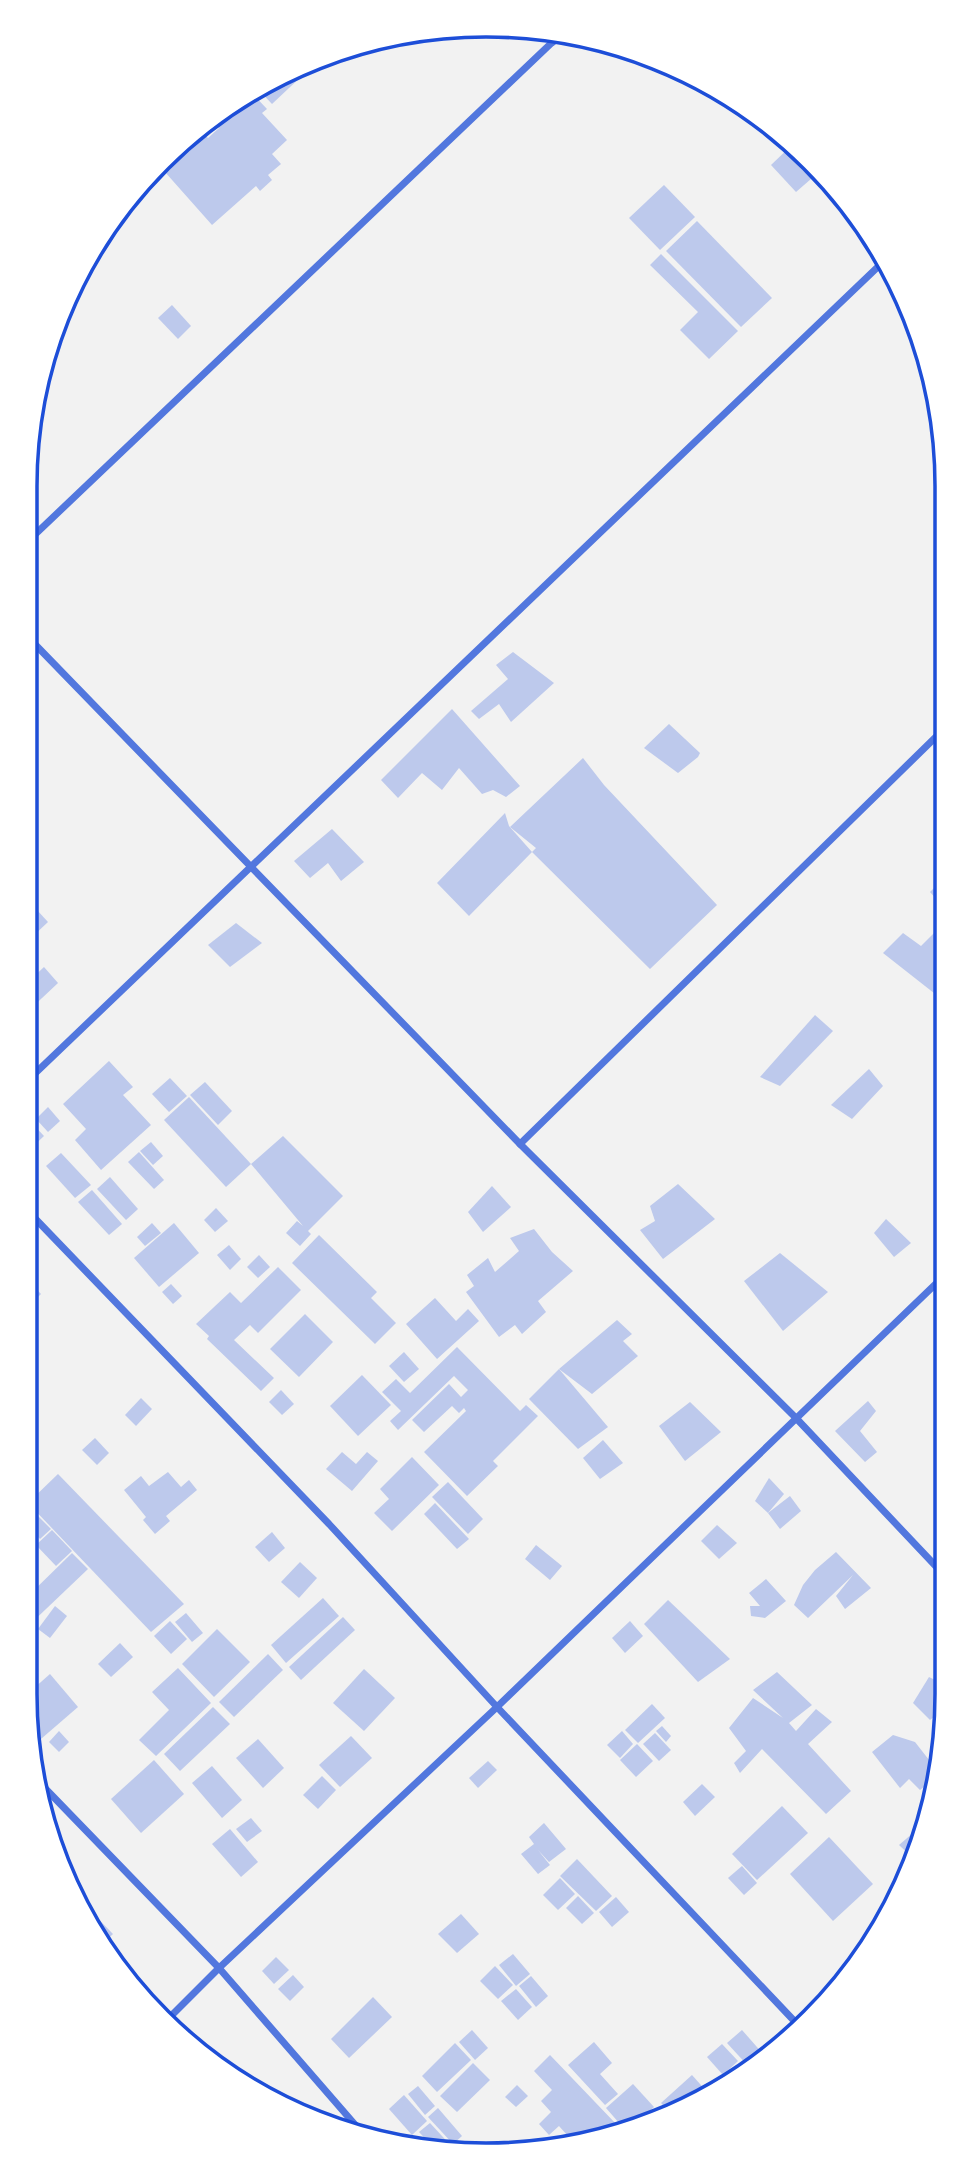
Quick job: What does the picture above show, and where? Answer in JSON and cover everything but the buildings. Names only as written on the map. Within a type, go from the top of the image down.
[{"type":"street","points":[[37,532],[552,42]]},
{"type":"street","points":[[37,1071],[878,267]]},
{"type":"street","points":[[37,647],[520,1144],[795,1417],[935,1565]]},
{"type":"street","points":[[520,1144],[935,738]]},
{"type":"street","points":[[37,1221],[329,1524],[497,1707],[794,2021]]},
{"type":"street","points":[[172,2015],[497,1707],[935,1283]]},
{"type":"street","points":[[47,1790],[219,1968],[354,2123]]}]
